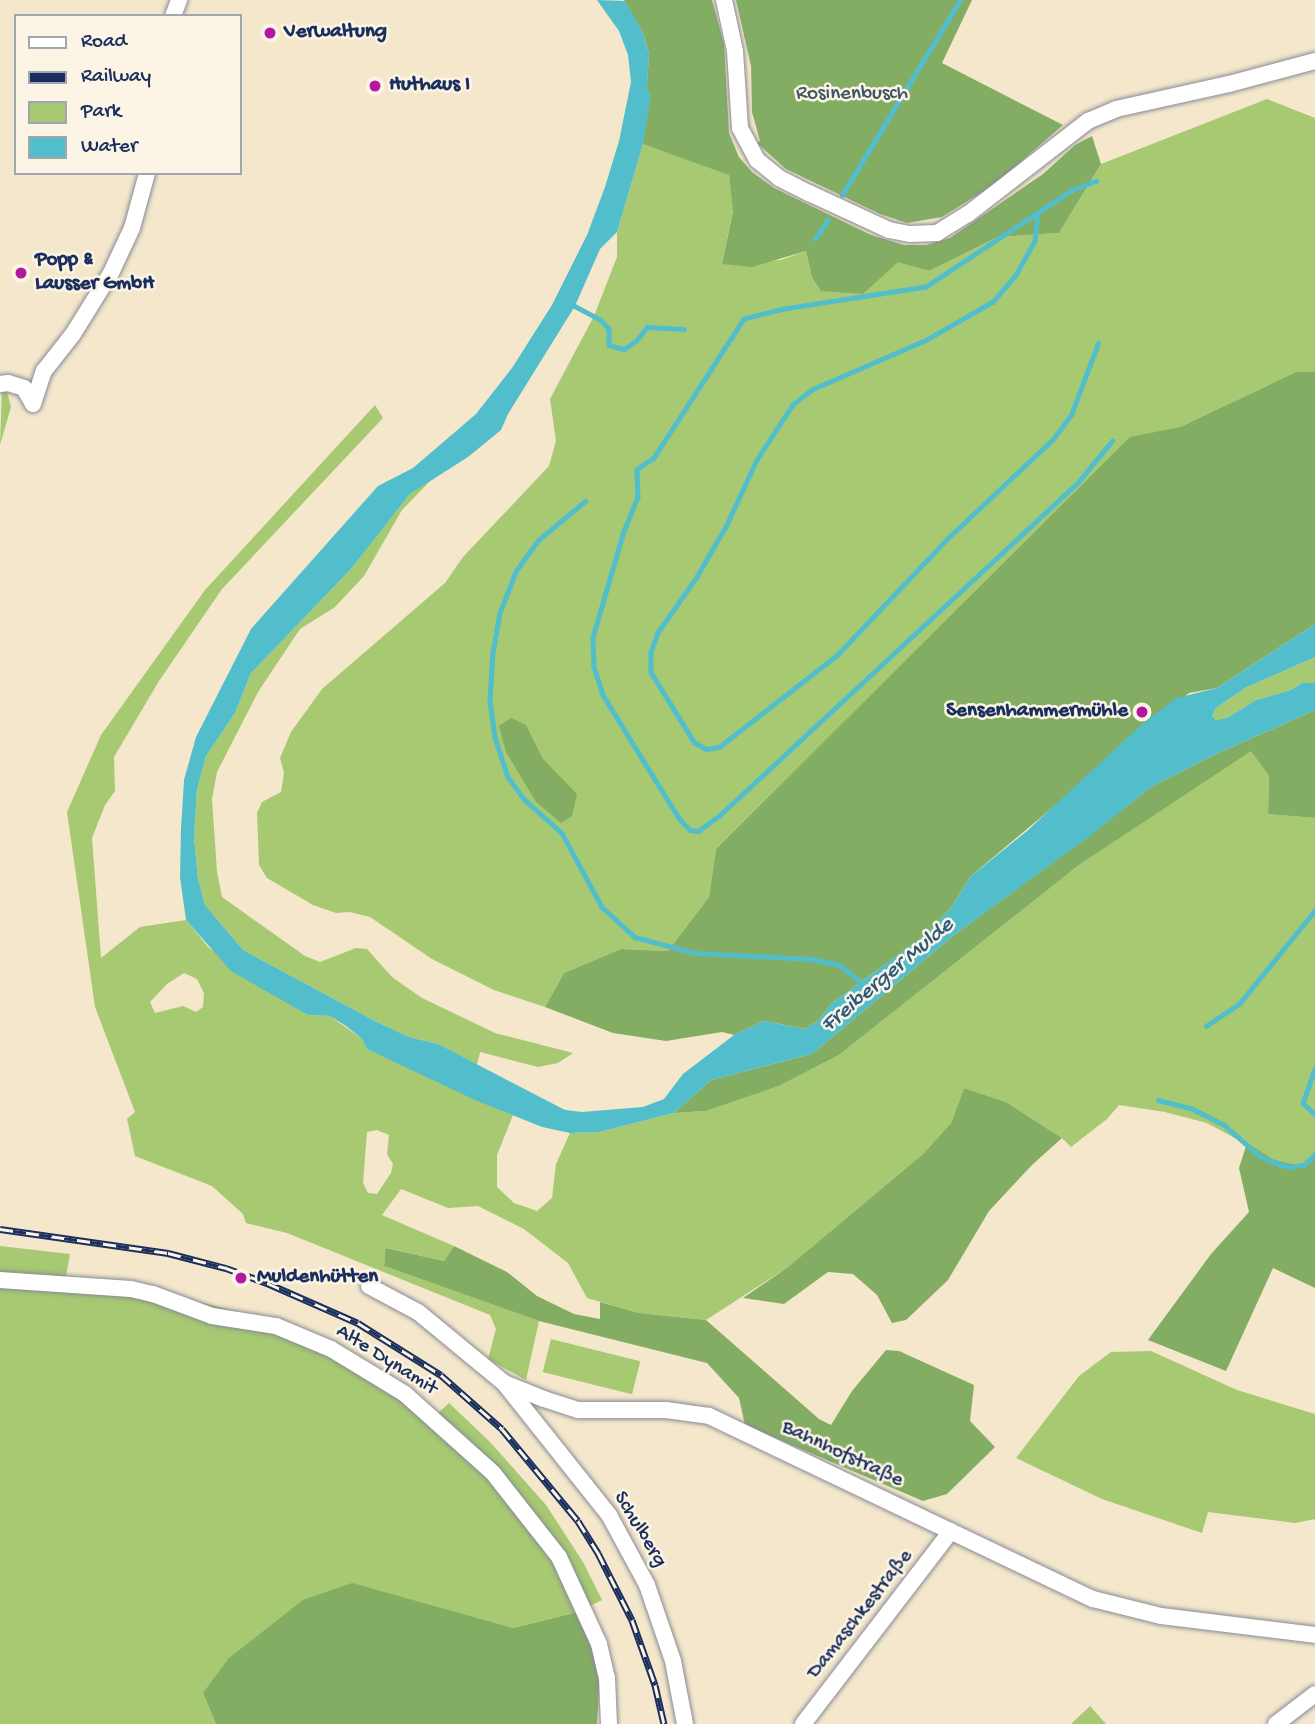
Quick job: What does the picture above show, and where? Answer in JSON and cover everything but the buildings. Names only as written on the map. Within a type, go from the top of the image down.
[{"type":"street","points":[[724,0],[735,51],[740,128],[757,160],[779,178],[808,193],[889,230],[910,234],[937,233],[968,214],[1072,133],[1097,117],[1116,109],[1229,84],[1315,61]]},
{"type":"street","points":[[0,384],[8,383],[24,388],[33,404],[44,371],[73,334],[111,273],[132,228],[146,175]]},
{"type":"street","name":"Alte Dynamit","points":[[0,1280],[131,1289],[153,1294],[212,1317],[276,1326],[331,1349],[405,1394],[493,1473],[559,1556],[599,1644],[607,1678],[609,1724]]},
{"type":"street","name":"Bahnhofstraße","points":[[369,1286],[418,1312],[503,1383],[578,1410],[687,1411],[709,1416],[1093,1599],[1161,1616],[1315,1635]]},
{"type":"street","name":"Schulberg","points":[[503,1383],[609,1516],[648,1585],[673,1661],[685,1724]]},
{"type":"street","name":"Damaschkestraße","points":[[803,1724],[951,1531]]},
{"type":"street","points":[[1276,1724],[1315,1694]]},
{"type":"green space","points":[[624,0],[712,0],[724,44],[729,133],[739,157],[752,172],[774,188],[871,235],[904,245],[926,245],[950,238],[1043,174],[1075,145],[1092,136],[1101,164],[1059,233],[998,237],[929,271],[898,262],[863,294],[821,291],[812,277],[806,251],[752,267],[722,264],[733,211],[729,175],[643,144],[649,54],[643,33]]},
{"type":"green space","name":"Rosinenbusch","points":[[736,0],[972,0],[942,63],[1063,125],[995,184],[942,217],[907,223],[880,214],[786,169],[757,143],[760,141],[752,112],[751,66]]},
{"type":"green space","points":[[1267,99],[1315,118],[1315,372],[1296,372],[1180,427],[1130,438],[716,849],[709,897],[668,951],[621,949],[564,973],[545,1007],[494,990],[432,959],[370,917],[350,912],[336,913],[313,905],[267,878],[259,865],[257,813],[262,802],[281,792],[284,773],[280,758],[291,732],[322,689],[445,583],[463,557],[549,466],[556,441],[550,399],[594,316],[617,257],[617,232],[643,144],[729,174],[733,210],[722,264],[781,260],[806,251],[812,277],[863,294],[898,261],[929,271],[998,237],[1059,233],[1101,164]]},
{"type":"green space","points":[[1296,372],[1315,372],[1315,624],[1217,688],[1189,693],[971,876],[951,908],[924,936],[831,1004],[819,1020],[805,1029],[764,1021],[734,1035],[722,1032],[666,1041],[613,1033],[545,1007],[564,973],[621,949],[668,951],[709,897],[716,849],[1130,437],[1180,427]]},
{"type":"green space","points":[[2,389],[7,392],[11,407],[0,445]]},
{"type":"green space","points":[[375,405],[383,418],[222,589],[159,681],[114,757],[115,791],[105,805],[92,838],[101,958],[140,927],[186,920],[209,948],[308,1015],[330,1016],[362,1039],[367,1049],[513,1115],[497,1155],[497,1187],[514,1203],[537,1211],[552,1198],[556,1164],[570,1133],[599,1132],[674,1113],[706,1111],[779,1086],[839,1055],[1079,865],[1251,750],[1269,776],[1268,814],[1315,818],[1315,1156],[1300,1166],[1273,1159],[1207,1123],[1165,1112],[1119,1105],[1107,1119],[1071,1147],[1062,1138],[1006,1102],[964,1088],[951,1123],[923,1154],[788,1267],[706,1320],[639,1313],[587,1298],[568,1263],[524,1229],[478,1206],[448,1208],[401,1189],[382,1215],[454,1246],[444,1261],[387,1248],[384,1266],[539,1321],[526,1380],[488,1359],[496,1329],[490,1315],[287,1233],[246,1223],[243,1214],[212,1186],[135,1156],[127,1119],[135,1112],[95,1007],[67,812],[101,735],[205,590]],"holes":[[[184,973],[197,979],[204,993],[203,1007],[196,1012],[183,1006],[155,1013],[150,1002],[167,984]],[[377,1130],[389,1135],[387,1154],[393,1164],[391,1173],[377,1194],[368,1193],[363,1183],[367,1132]]]},
{"type":"green space","points":[[434,477],[402,510],[364,576],[335,607],[300,629],[258,692],[217,772],[212,799],[217,872],[222,897],[305,956],[320,962],[356,948],[367,949],[392,977],[422,998],[495,1033],[573,1053],[558,1063],[538,1067],[480,1052],[477,1065],[438,1044],[409,1037],[375,1021],[243,950],[205,905],[198,879],[194,837],[197,790],[206,756],[235,713],[251,673],[351,569],[410,494]]},
{"type":"green space","points":[[1315,657],[1315,683],[1302,683],[1291,690],[1256,700],[1227,718],[1216,720],[1212,716],[1216,708],[1245,688]]},
{"type":"green space","points":[[1315,710],[1315,818],[1268,814],[1269,776],[1251,751],[1079,865],[839,1055],[779,1086],[706,1111],[674,1113],[711,1080],[812,1054],[954,935],[1151,787],[1216,754]]},
{"type":"green space","points":[[511,718],[526,725],[543,759],[577,794],[572,816],[561,823],[536,802],[506,752],[499,726]]},
{"type":"green space","points":[[964,1088],[1006,1102],[1062,1138],[1032,1165],[989,1211],[948,1280],[906,1320],[892,1323],[877,1295],[853,1274],[828,1272],[784,1304],[743,1298],[788,1267],[923,1154],[951,1123]]},
{"type":"green space","points":[[1247,1143],[1273,1159],[1300,1166],[1315,1156],[1315,1288],[1273,1268],[1226,1371],[1148,1340],[1211,1254],[1249,1212],[1239,1168]]},
{"type":"green space","points":[[0,1246],[70,1254],[66,1276],[145,1284],[187,1299],[267,1319],[436,1415],[449,1403],[490,1442],[546,1505],[583,1562],[602,1600],[578,1612],[513,1628],[452,1613],[203,1693],[216,1724],[0,1724]]},
{"type":"green space","points":[[454,1246],[507,1272],[537,1296],[574,1314],[600,1319],[600,1302],[639,1313],[706,1320],[819,1419],[831,1425],[852,1391],[886,1350],[899,1351],[974,1385],[970,1421],[995,1447],[947,1494],[923,1501],[745,1425],[739,1398],[707,1363],[539,1321],[384,1266],[386,1248],[444,1261]]},
{"type":"green space","points":[[551,1339],[640,1361],[632,1394],[543,1372]]},
{"type":"green space","points":[[1151,1351],[1237,1390],[1315,1414],[1315,1519],[1295,1523],[1208,1512],[1202,1533],[1102,1499],[1016,1458],[1079,1376],[1111,1352]]},
{"type":"green space","points":[[352,1583],[513,1628],[578,1612],[600,1669],[597,1724],[216,1724],[203,1693],[229,1658],[303,1600]]},
{"type":"green space","points":[[1090,1706],[1106,1724],[1071,1724]]},
{"type":"water","name":"Freiberger Mulde","points":[[597,0],[625,1],[643,33],[649,54],[647,89],[651,95],[643,144],[617,232],[600,249],[575,306],[508,414],[501,430],[468,457],[410,494],[351,569],[251,673],[235,713],[206,756],[197,790],[194,837],[198,879],[205,905],[243,950],[375,1021],[409,1037],[438,1044],[565,1110],[582,1112],[643,1107],[664,1099],[683,1074],[734,1035],[764,1021],[805,1029],[819,1020],[831,1004],[924,936],[951,908],[971,876],[1027,831],[1141,725],[1176,698],[1217,688],[1315,624],[1315,657],[1245,688],[1216,708],[1212,716],[1216,720],[1227,718],[1256,700],[1291,690],[1302,683],[1315,683],[1315,710],[1216,754],[1151,787],[1090,836],[954,935],[812,1054],[711,1080],[674,1113],[599,1132],[570,1133],[542,1127],[475,1100],[367,1049],[362,1039],[330,1016],[308,1015],[231,971],[186,920],[180,877],[181,829],[184,780],[196,737],[251,629],[378,486],[413,468],[476,414],[512,368],[552,305],[587,235],[605,187],[619,141],[631,82],[628,55],[619,31]]},
{"type":"waterway","points":[[842,195],[960,0]]},
{"type":"waterway","points":[[1097,181],[1071,191],[926,287],[784,309],[744,319],[654,458],[637,470],[638,497],[624,531],[593,638],[594,667],[603,695],[679,818],[690,830],[698,831],[720,815],[1079,481],[1112,441]]},
{"type":"waterway","points":[[1038,213],[1035,241],[1016,275],[993,302],[927,340],[812,390],[793,405],[757,460],[727,525],[697,577],[658,633],[651,652],[651,672],[694,742],[706,749],[719,747],[836,656],[947,539],[1053,439],[1071,415],[1098,343]]},
{"type":"waterway","points":[[815,239],[828,220]]},
{"type":"waterway","points":[[571,304],[601,320],[609,329],[609,345],[624,349],[636,341],[647,327],[684,329]]},
{"type":"waterway","name":"Freiberger Mulde","points":[[586,501],[539,540],[516,572],[500,613],[493,651],[490,701],[495,737],[508,777],[524,799],[562,833],[602,907],[635,937],[695,953],[812,959],[840,965],[865,985]]},
{"type":"waterway","points":[[1206,1026],[1239,1004],[1315,910]]},
{"type":"waterway","points":[[1315,1069],[1303,1103],[1315,1114]]},
{"type":"waterway","points":[[1158,1100],[1191,1108],[1223,1124],[1260,1156],[1273,1162],[1289,1167],[1304,1165],[1315,1154]]},
{"type":"railway","points":[[0,1229],[168,1253],[226,1268],[358,1323],[441,1375],[502,1429],[578,1521],[598,1553],[632,1620],[655,1685],[664,1724]]},
{"type":"place","name":"Verwaltung","points":[[270,33]]},
{"type":"place","name":"Huthaus I","points":[[375,86]]},
{"type":"place","name":"Popp & Lausser GmbH","points":[[21,273]]},
{"type":"place","name":"Sensenhammermühle","points":[[1142,712]]},
{"type":"place","name":"Muldenhütten","points":[[241,1278]]}]
